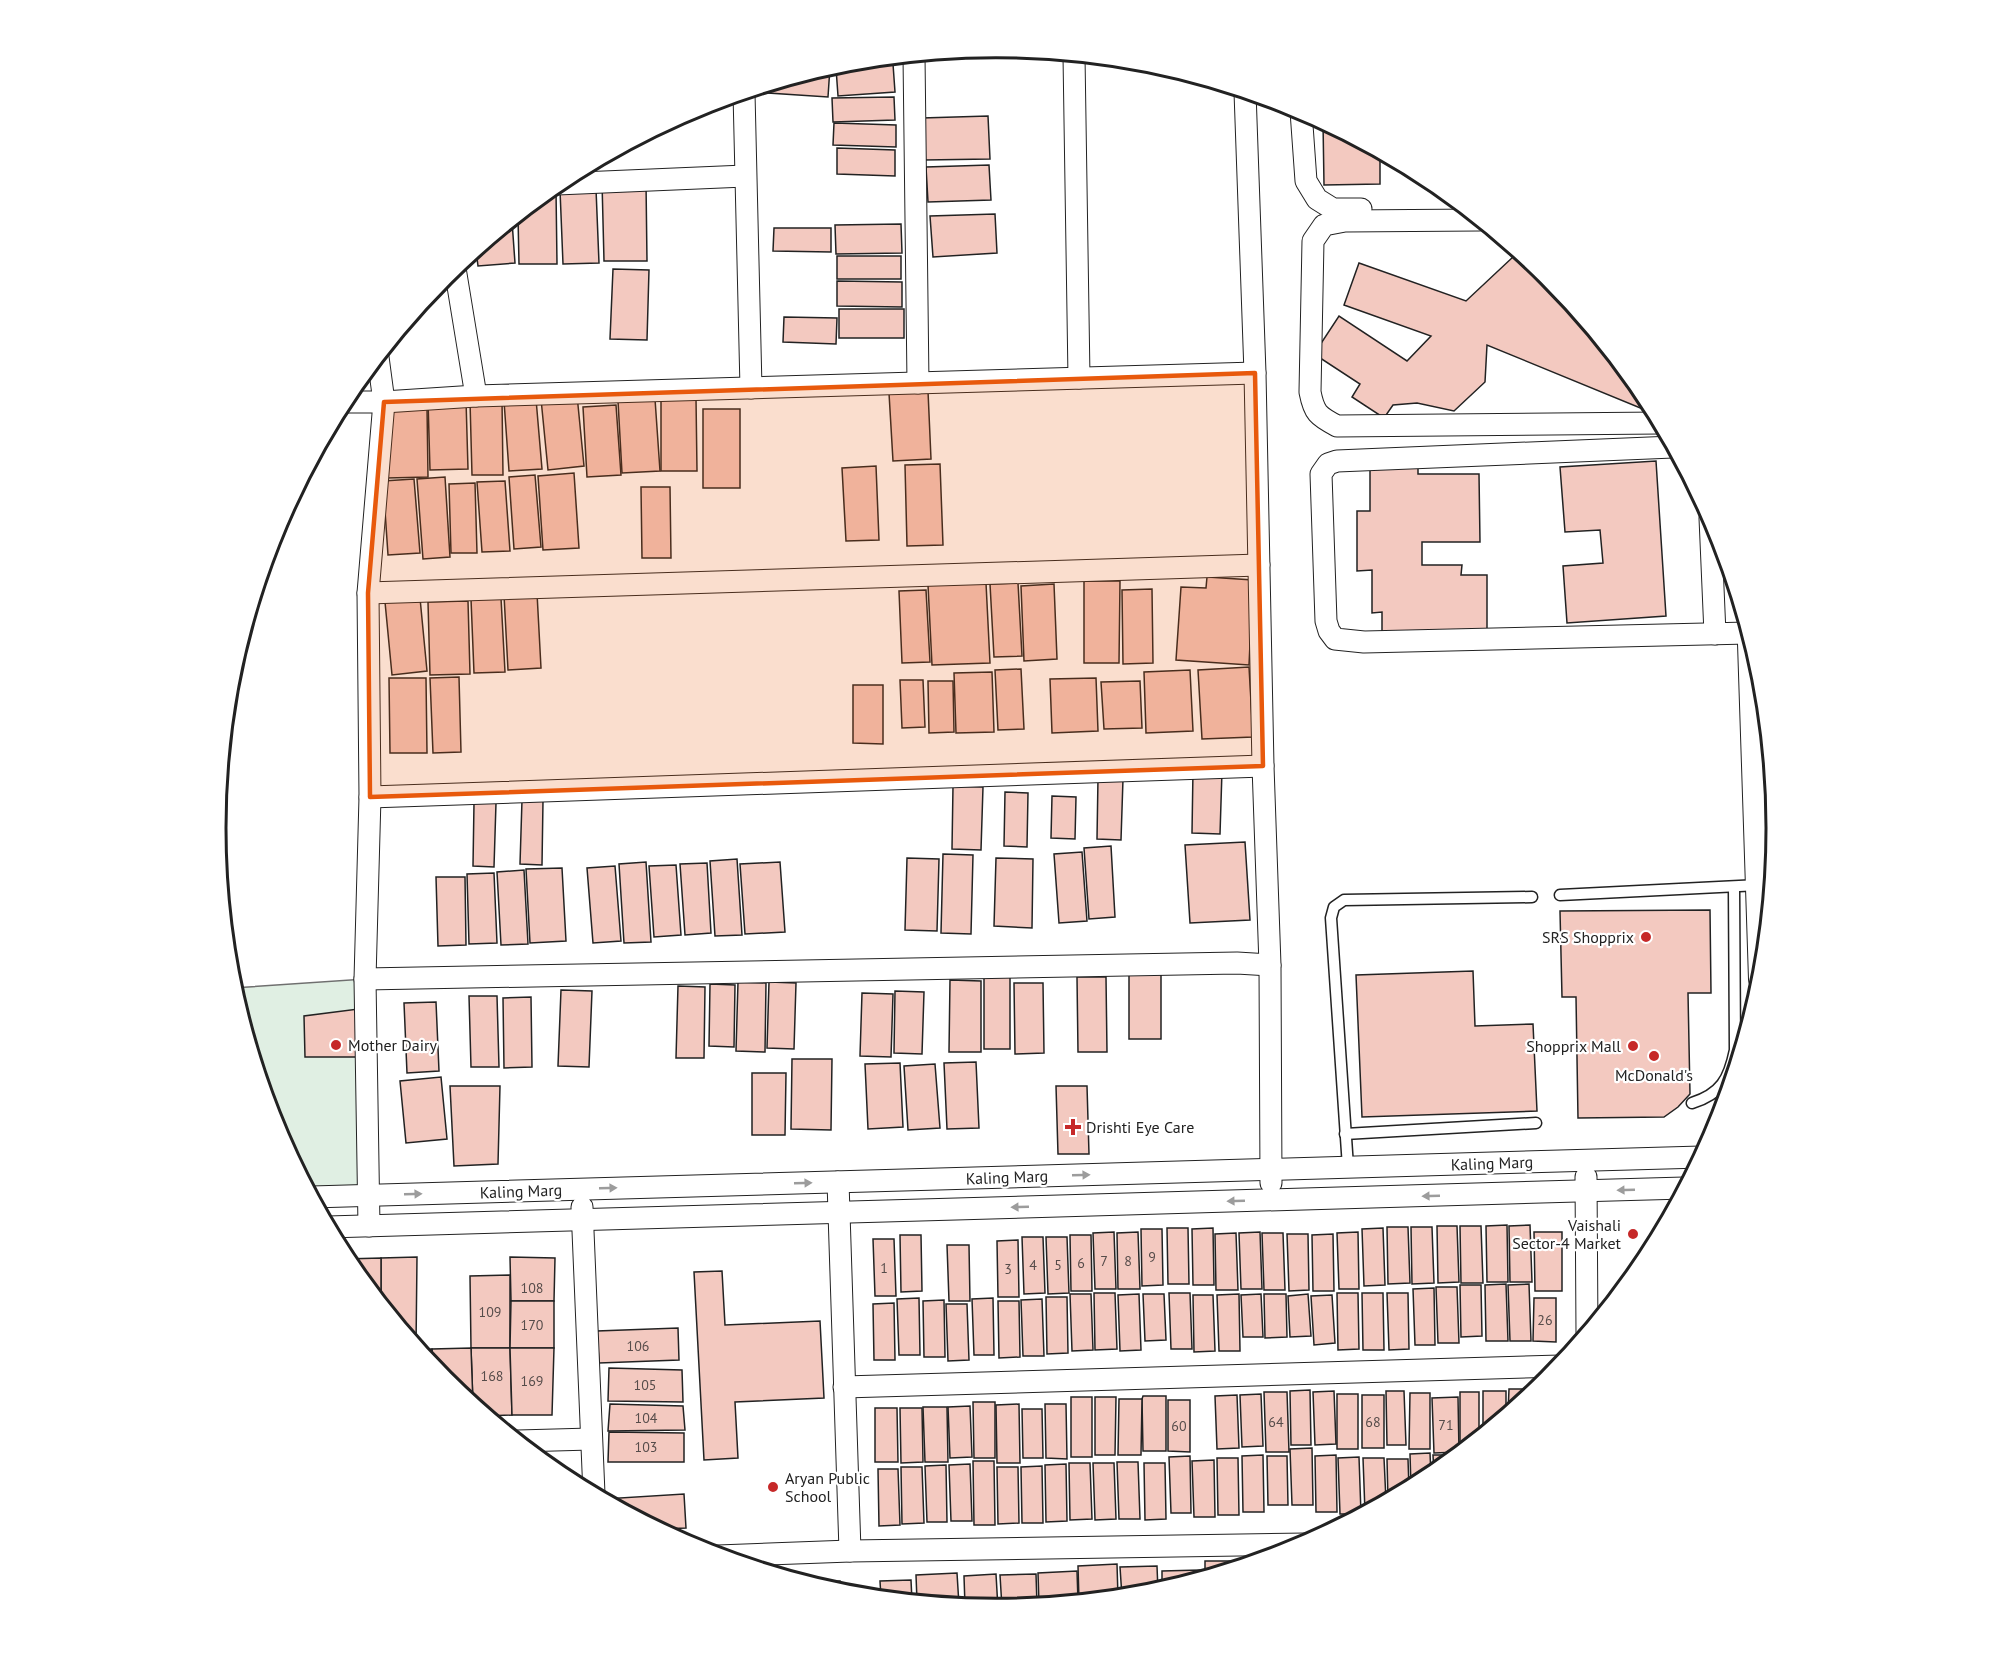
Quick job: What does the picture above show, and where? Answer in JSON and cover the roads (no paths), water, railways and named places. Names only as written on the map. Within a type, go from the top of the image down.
[{"type":"street","points":[[914,63],[918,383]]},
{"type":"street","points":[[1074,63],[1079,378]]},
{"type":"street","points":[[1245,99],[1255,373],[1263,766],[1270,965],[1272,1200]]},
{"type":"street","points":[[744,100],[751,388]]},
{"type":"street","points":[[1302,122],[1306,181],[1317,198],[1333,209],[1454,210]]},
{"type":"street","points":[[579,181],[745,176]]},
{"type":"street","points":[[1468,220],[1345,221],[1324,225],[1313,241],[1310,392],[1313,409],[1323,419],[1337,426],[1650,423]]},
{"type":"street","points":[[457,279],[476,396]]},
{"type":"street","points":[[369,1226],[365,979],[370,797],[368,593],[384,402],[379,368]]},
{"type":"street","points":[[355,402],[476,396],[1255,373]]},
{"type":"street","points":[[1665,447],[1337,461],[1328,464],[1322,474],[1326,621],[1329,631],[1335,639],[1364,642],[1741,633]]},
{"type":"street","points":[[1711,545],[1715,634]]},
{"type":"street","points":[[368,593],[1259,565]]},
{"type":"street","points":[[1750,675],[1746,886],[1756,946]]},
{"type":"street","points":[[370,797],[1263,766]]},
{"type":"street","points":[[365,979],[1225,963],[1270,965]]},
{"type":"street","name":"Kaling Marg","points":[[320,1197],[1692,1157]]},
{"type":"street","points":[[1586,1161],[1587,1321]]},
{"type":"street","points":[[838,1182],[850,1551]]},
{"type":"street","name":"Kaling Marg","points":[[337,1227],[1677,1188]]},
{"type":"street","points":[[581,1189],[593,1484]]},
{"type":"street","points":[[844,1387],[1546,1366]]},
{"type":"street","points":[[529,1441],[591,1439]]},
{"type":"street","points":[[741,1555],[850,1551],[1279,1544]]},
{"type":"lane","points":[[1560,895],[1746,886],[1736,1042]]},
{"type":"lane","points":[[1348,1167],[1331,918],[1334,907],[1344,900],[1532,897]]},
{"type":"lane","points":[[1692,1102],[1717,1092],[1722,1085]]},
{"type":"lane","points":[[1345,1134],[1536,1123]]},
{"type":"place","name":"SRS Shopprix","points":[[1646,937]]},
{"type":"place","name":"Mother Dairy","points":[[336,1045]]},
{"type":"place","name":"Shopprix Mall","points":[[1633,1046]]},
{"type":"place","name":"McDonald's","points":[[1654,1056]]},
{"type":"place","name":"Drishti Eye Care","points":[[1073,1127]]},
{"type":"place","name":"Vaishali Sector-4 Market","points":[[1633,1234]]},
{"type":"place","name":"Aryan Public School","points":[[773,1487]]}]
